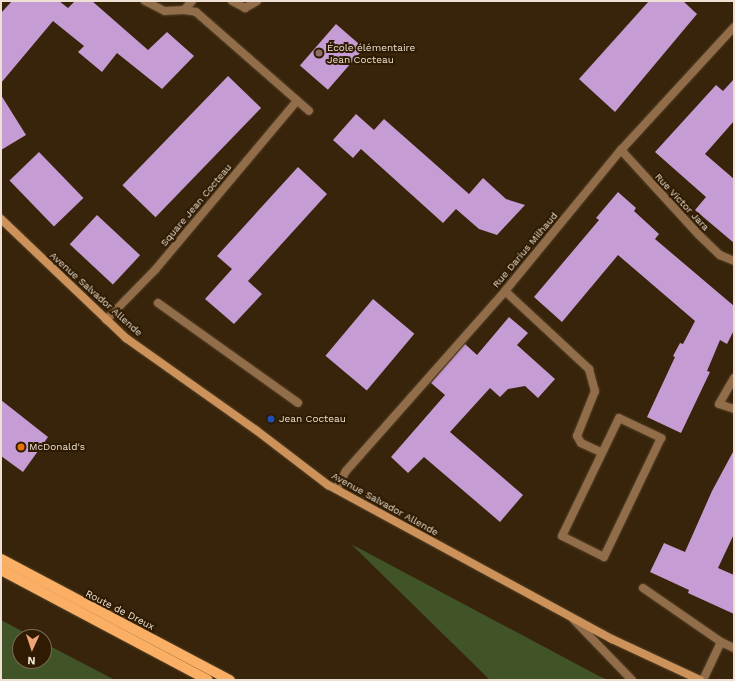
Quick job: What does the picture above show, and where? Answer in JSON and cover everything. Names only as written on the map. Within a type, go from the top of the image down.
[{"type":"main road","name":"Route de Dreux","points":[[1,560],[230,680]]},
{"type":"main road","name":"Route de Dreux","points":[[1,570],[208,680]]},
{"type":"street","points":[[145,1],[165,11],[184,10],[196,12],[309,111]]},
{"type":"street","points":[[184,10],[192,1]]},
{"type":"street","points":[[232,1],[245,8],[257,1]]},
{"type":"street","name":"Rue Darius Milhaud","points":[[336,489],[346,471],[505,291],[621,150],[734,27]]},
{"type":"street","name":"Square Jean Cocteau","points":[[106,320],[155,270],[297,101]]},
{"type":"street","name":"Rue Victor Jara","points":[[621,150],[699,235],[720,255],[734,261]]},
{"type":"street","name":"Avenue Salvador Allende","points":[[1,219],[126,338],[336,489],[571,617],[700,680]]},
{"type":"street","points":[[505,291],[589,369],[595,391],[577,436],[581,443],[602,454]]},
{"type":"street","points":[[158,303],[298,403]]},
{"type":"street","points":[[734,378],[719,404],[734,409]]},
{"type":"street","points":[[619,418],[661,438],[604,557],[562,536],[602,454],[619,418]]},
{"type":"street","points":[[643,588],[721,642],[734,648]]},
{"type":"street","points":[[571,617],[632,680]]},
{"type":"street","points":[[703,680],[721,642]]},
{"type":"green space","points":[[351,544],[597,675],[608,680],[490,680]]},
{"type":"green space","points":[[1,620],[18,629],[12,629],[12,669],[52,669],[52,647],[115,680],[1,680]]},
{"type":"building","points":[[12,1],[59,1],[68,8],[75,1],[92,1],[148,50],[167,32],[194,56],[162,89],[117,53],[102,72],[78,52],[84,46],[53,21],[1,83],[1,13]]},
{"type":"building","points":[[649,1],[683,1],[697,14],[615,112],[579,79]]},
{"type":"building","points":[[336,24],[364,48],[328,90],[300,66]]},
{"type":"building","points":[[228,76],[261,108],[156,217],[122,185]]},
{"type":"building","points":[[734,79],[734,121],[705,154],[734,179],[734,243],[695,210],[706,197],[655,152],[716,85],[723,91]]},
{"type":"building","points":[[1,95],[26,135],[1,150]]},
{"type":"building","points":[[356,114],[374,130],[384,119],[469,194],[483,178],[506,199],[525,205],[497,235],[479,229],[456,209],[443,223],[361,149],[353,158],[333,140]]},
{"type":"building","points":[[39,152],[83,198],[54,227],[10,180]]},
{"type":"building","points":[[298,167],[327,194],[248,281],[262,294],[234,324],[205,299],[232,269],[217,256]]},
{"type":"building","points":[[618,192],[636,208],[634,211],[659,234],[655,239],[734,306],[734,330],[727,344],[720,340],[707,371],[710,372],[681,433],[647,417],[675,357],[673,356],[680,343],[683,344],[695,321],[618,255],[562,322],[534,297],[599,220],[596,218]]},
{"type":"building","points":[[97,215],[140,255],[113,284],[70,244]]},
{"type":"building","points":[[373,299],[414,334],[367,390],[325,356]]},
{"type":"building","points":[[509,317],[528,333],[517,345],[555,379],[538,398],[525,386],[508,389],[500,397],[490,388],[450,432],[523,495],[500,522],[424,457],[408,473],[391,457],[445,395],[431,383],[465,344],[477,355]]},
{"type":"building","name":"McDonald's","points":[[1,400],[48,437],[23,472],[1,456]]},
{"type":"building","points":[[734,450],[734,534],[718,568],[734,575],[734,614],[688,593],[689,590],[650,572],[664,543],[685,552],[712,491]]},
{"type":"place","name":"École élémentaire Jean Cocteau","points":[[319,53]]},
{"type":"place","name":"Jean Cocteau","points":[[271,419]]},
{"type":"place","name":"McDonald's","points":[[21,447]]}]
